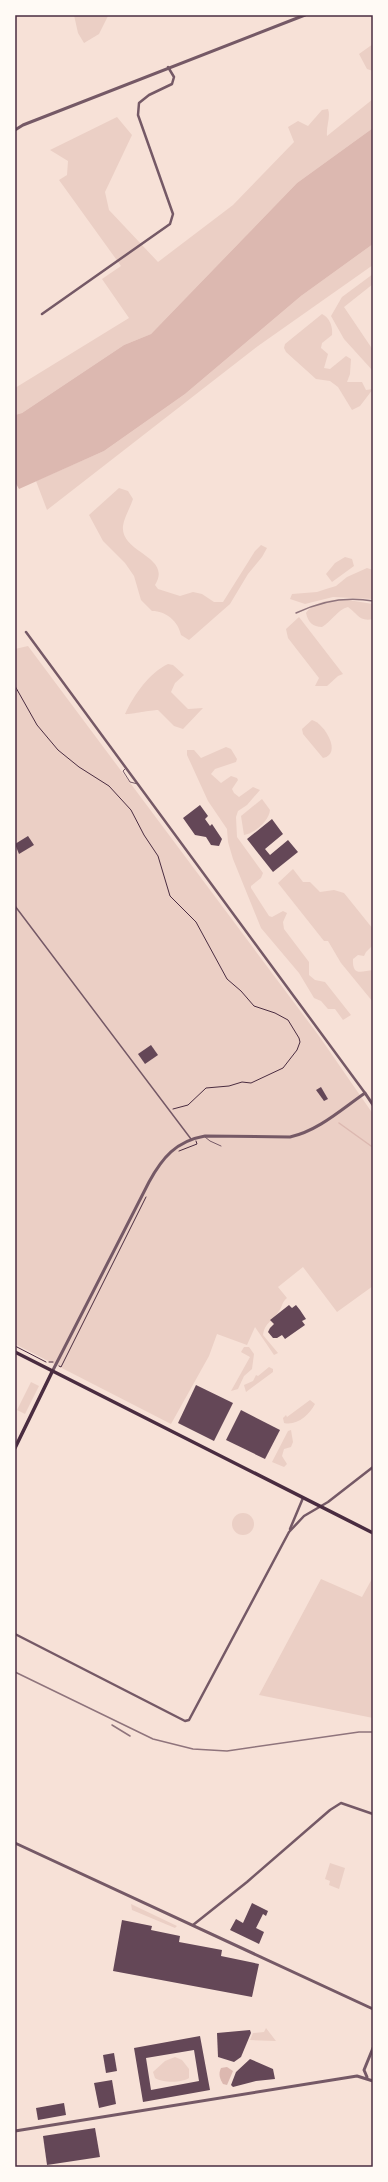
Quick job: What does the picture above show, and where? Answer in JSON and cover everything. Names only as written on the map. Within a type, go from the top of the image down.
[{"type":"main road","points":[[15,1352],[373,1533]]},
{"type":"main road","points":[[15,1448],[52,1372]]},
{"type":"street","points":[[15,130],[23,125],[168,67],[305,15]]},
{"type":"street","points":[[42,314],[170,224],[173,214],[138,115],[139,103],[149,95],[172,84],[174,77],[168,67]]},
{"type":"street","points":[[26,632],[373,1105]]},
{"type":"street","points":[[15,906],[191,1139]]},
{"type":"street","points":[[52,1372],[156,1170],[170,1151],[191,1139],[205,1136],[290,1137],[299,1135],[316,1127],[365,1093]]},
{"type":"street","points":[[289,1532],[304,1516],[373,1467]]},
{"type":"street","points":[[15,1634],[184,1721],[189,1720],[193,1716],[261,1581],[289,1532],[303,1498]]},
{"type":"street","points":[[193,1924],[247,1882],[330,1810],[341,1803],[373,1814]]},
{"type":"street","points":[[15,1843],[193,1924],[281,1968],[373,2009]]},
{"type":"street","points":[[357,2076],[364,2070],[373,2048]]},
{"type":"street","points":[[364,2070],[368,2078]]},
{"type":"street","points":[[15,2131],[357,2076],[373,2080]]},
{"type":"lane","points":[[126,768],[124,771],[130,782],[138,784]]},
{"type":"lane","points":[[205,1136],[210,1141],[220,1146]]},
{"type":"path","points":[[15,686],[37,725],[58,750],[79,767],[113,789],[131,810],[144,835],[158,856],[170,896],[196,922],[227,979],[241,991],[254,1006],[275,1013],[288,1020],[299,1038],[300,1042],[297,1050],[283,1068],[251,1083],[242,1082],[228,1086],[206,1088],[188,1105],[170,1111]]},
{"type":"path","points":[[176,1152],[197,1144]]},
{"type":"path","points":[[61,1367],[147,1196]]},
{"type":"path","points":[[15,1346],[49,1362]]},
{"type":"shaded area","points":[[74,15],[118,15],[108,16],[99,34],[84,43],[78,33]]},
{"type":"shaded area","points":[[373,44],[373,71],[367,69],[359,54]]},
{"type":"shaded area","points":[[373,99],[373,128],[297,183],[151,334],[124,345],[22,413],[15,415],[15,388],[129,318],[102,279],[121,266],[59,180],[67,175],[68,161],[50,150],[117,117],[132,135],[105,192],[109,210],[158,262],[233,205],[294,142],[288,127],[298,121],[308,126],[322,110],[328,109],[329,115],[327,136]]},
{"type":"shaded area","points":[[373,128],[373,244],[301,296],[185,394],[104,451],[19,489],[15,482],[15,415],[22,413],[124,345],[151,334],[297,183]]},
{"type":"shaded area","points":[[373,244],[373,265],[258,346],[47,510],[36,481],[104,451],[185,394],[301,296]]},
{"type":"shaded area","points":[[373,274],[373,284],[344,307],[373,350],[373,371],[344,339],[331,316],[342,297]]},
{"type":"shaded area","points":[[322,314],[329,320],[332,332],[332,335],[322,343],[321,348],[328,354],[324,368],[330,369],[346,356],[351,359],[350,374],[347,382],[362,382],[366,390],[373,389],[360,406],[352,410],[338,387],[330,381],[316,379],[286,352],[284,348],[285,344]]},
{"type":"shaded area","points":[[119,488],[128,491],[133,499],[123,526],[124,535],[129,543],[152,561],[157,567],[159,575],[155,585],[158,589],[180,596],[193,592],[202,594],[214,602],[223,602],[255,551],[261,545],[267,548],[262,557],[248,574],[230,604],[189,640],[181,635],[177,625],[171,618],[157,611],[152,611],[141,600],[134,576],[125,563],[103,541],[89,515]]},
{"type":"shaded area","points":[[345,557],[352,559],[354,566],[332,582],[326,574],[335,563]]},
{"type":"shaded area","points":[[367,568],[373,570],[373,599],[333,597],[305,604],[290,599],[292,594],[317,592],[336,586],[347,577]]},
{"type":"shaded area","points":[[342,599],[373,604],[373,619],[368,620],[359,617],[348,607],[341,610],[322,627],[314,625],[308,619],[306,613],[313,606],[327,601]]},
{"type":"shaded area","points":[[299,617],[343,674],[338,676],[327,686],[315,686],[319,678],[288,638],[286,629]]},
{"type":"shaded area","points":[[28,646],[319,1036],[373,1114],[373,1286],[337,1312],[303,1267],[278,1287],[287,1298],[277,1314],[265,1327],[263,1335],[278,1353],[274,1355],[255,1327],[247,1345],[217,1334],[209,1356],[171,1424],[15,1344],[15,649]]},
{"type":"shaded area","points":[[168,664],[173,665],[184,675],[175,683],[171,692],[188,709],[203,708],[183,729],[174,726],[158,710],[125,714],[133,699],[148,679]]},
{"type":"shaded area","points":[[312,720],[317,722],[322,727],[330,739],[331,751],[329,755],[323,758],[303,734],[302,729]]},
{"type":"shaded area","points":[[226,747],[231,749],[237,759],[236,762],[215,769],[211,774],[221,783],[231,776],[237,778],[238,780],[232,789],[239,797],[253,787],[260,790],[247,805],[238,811],[236,817],[237,837],[263,873],[261,878],[251,886],[251,888],[269,916],[272,917],[283,911],[287,913],[283,922],[284,929],[309,962],[309,975],[315,980],[325,982],[351,1015],[343,1020],[335,1009],[328,1009],[321,1001],[314,998],[299,973],[261,928],[233,859],[228,842],[227,829],[208,801],[187,755],[187,750],[194,750],[201,758]]},
{"type":"shaded area","points":[[262,799],[270,810],[267,818],[261,826],[253,832],[244,835],[241,816]]},
{"type":"shaded area","points":[[293,869],[303,882],[310,882],[320,892],[334,890],[344,893],[373,929],[373,945],[364,956],[358,955],[353,959],[353,965],[358,972],[373,970],[373,1002],[341,963],[328,941],[324,941],[278,883]]},
{"type":"shaded area","points":[[244,1347],[249,1347],[254,1354],[252,1369],[244,1376],[238,1389],[231,1391],[250,1357],[241,1352]]},
{"type":"shaded area","points":[[269,1367],[273,1369],[273,1372],[246,1392],[244,1385],[253,1381],[256,1375],[258,1376]]},
{"type":"shaded area","points":[[31,1382],[39,1386],[25,1414],[17,1410]]},
{"type":"shaded area","points":[[310,1400],[315,1404],[306,1416],[293,1423],[284,1423],[283,1418],[286,1415],[287,1417]]},
{"type":"shaded area","points":[[291,1430],[293,1442],[291,1447],[284,1449],[282,1456],[287,1464],[284,1467],[272,1462],[288,1431]]},
{"type":"shaded area","points":[[243,1513],[251,1516],[254,1524],[251,1532],[243,1535],[235,1532],[232,1524],[235,1516]]},
{"type":"shaded area","points":[[373,1577],[373,1718],[259,1695],[321,1579],[362,1597]]},
{"type":"shaded area","points":[[330,1863],[345,1868],[339,1889],[329,1885],[330,1881],[325,1879]]},
{"type":"shaded area","points":[[131,1904],[177,1926],[175,1928],[132,1910]]},
{"type":"shaded area","points":[[266,2028],[276,2041],[250,2040],[253,2033],[264,2032]]},
{"type":"shaded area","points":[[175,2057],[182,2060],[189,2069],[189,2078],[186,2080],[172,2082],[158,2080],[155,2078],[153,2072],[165,2061]]},
{"type":"shaded area","points":[[227,2067],[233,2071],[227,2085],[223,2084],[220,2078],[221,2068]]},
{"type":"building","points":[[200,805],[208,816],[205,819],[210,826],[212,824],[222,839],[219,846],[211,845],[206,837],[195,835],[183,818]]},
{"type":"building","points":[[272,819],[283,834],[265,849],[270,855],[288,840],[298,852],[273,872],[247,839]]},
{"type":"building","points":[[28,836],[34,845],[19,854],[15,844]]},
{"type":"building","points":[[151,1045],[158,1055],[145,1064],[138,1054]]},
{"type":"building","points":[[321,1087],[328,1099],[324,1101],[316,1090]]},
{"type":"building","points":[[289,1305],[292,1308],[296,1305],[300,1310],[306,1319],[302,1321],[305,1325],[285,1339],[282,1335],[277,1338],[273,1338],[268,1332],[274,1324],[270,1320]]},
{"type":"building","points":[[196,1385],[233,1403],[214,1441],[178,1423]]},
{"type":"building","points":[[241,1410],[280,1430],[265,1459],[226,1440]]},
{"type":"building","points":[[252,1903],[268,1911],[266,1916],[263,1914],[256,1928],[264,1932],[259,1944],[230,1930],[236,1919],[243,1923]]},
{"type":"building","points":[[122,1920],[152,1926],[151,1930],[180,1936],[179,1942],[222,1950],[221,1956],[259,1964],[252,1997],[113,1971]]},
{"type":"building","points":[[250,2030],[251,2033],[241,2057],[234,2062],[218,2057],[217,2033]]},
{"type":"building","points":[[200,2036],[210,2090],[143,2102],[134,2048]],"holes":[[[194,2050],[199,2081],[151,2090],[146,2058]]]},
{"type":"building","points":[[114,2053],[117,2071],[106,2073],[103,2055]]},
{"type":"building","points":[[250,2059],[273,2069],[275,2079],[256,2081],[233,2087],[231,2085],[236,2072]]},
{"type":"building","points":[[112,2080],[116,2104],[99,2108],[94,2083]]},
{"type":"building","points":[[64,2103],[66,2115],[38,2120],[36,2108]]},
{"type":"building","points":[[95,2128],[100,2157],[47,2165],[43,2136]]},
{"type":"waterway","points":[[339,1123],[371,1146]]},
{"type":"railway","points":[[296,613],[315,605],[343,599],[373,601]]},
{"type":"railway","points":[[15,1672],[153,1739],[193,1749],[227,1751],[359,1732],[373,1732]]},
{"type":"railway","points":[[112,1725],[130,1736]]},
{"type":"railway","points":[[285,2167],[350,2167]]}]
